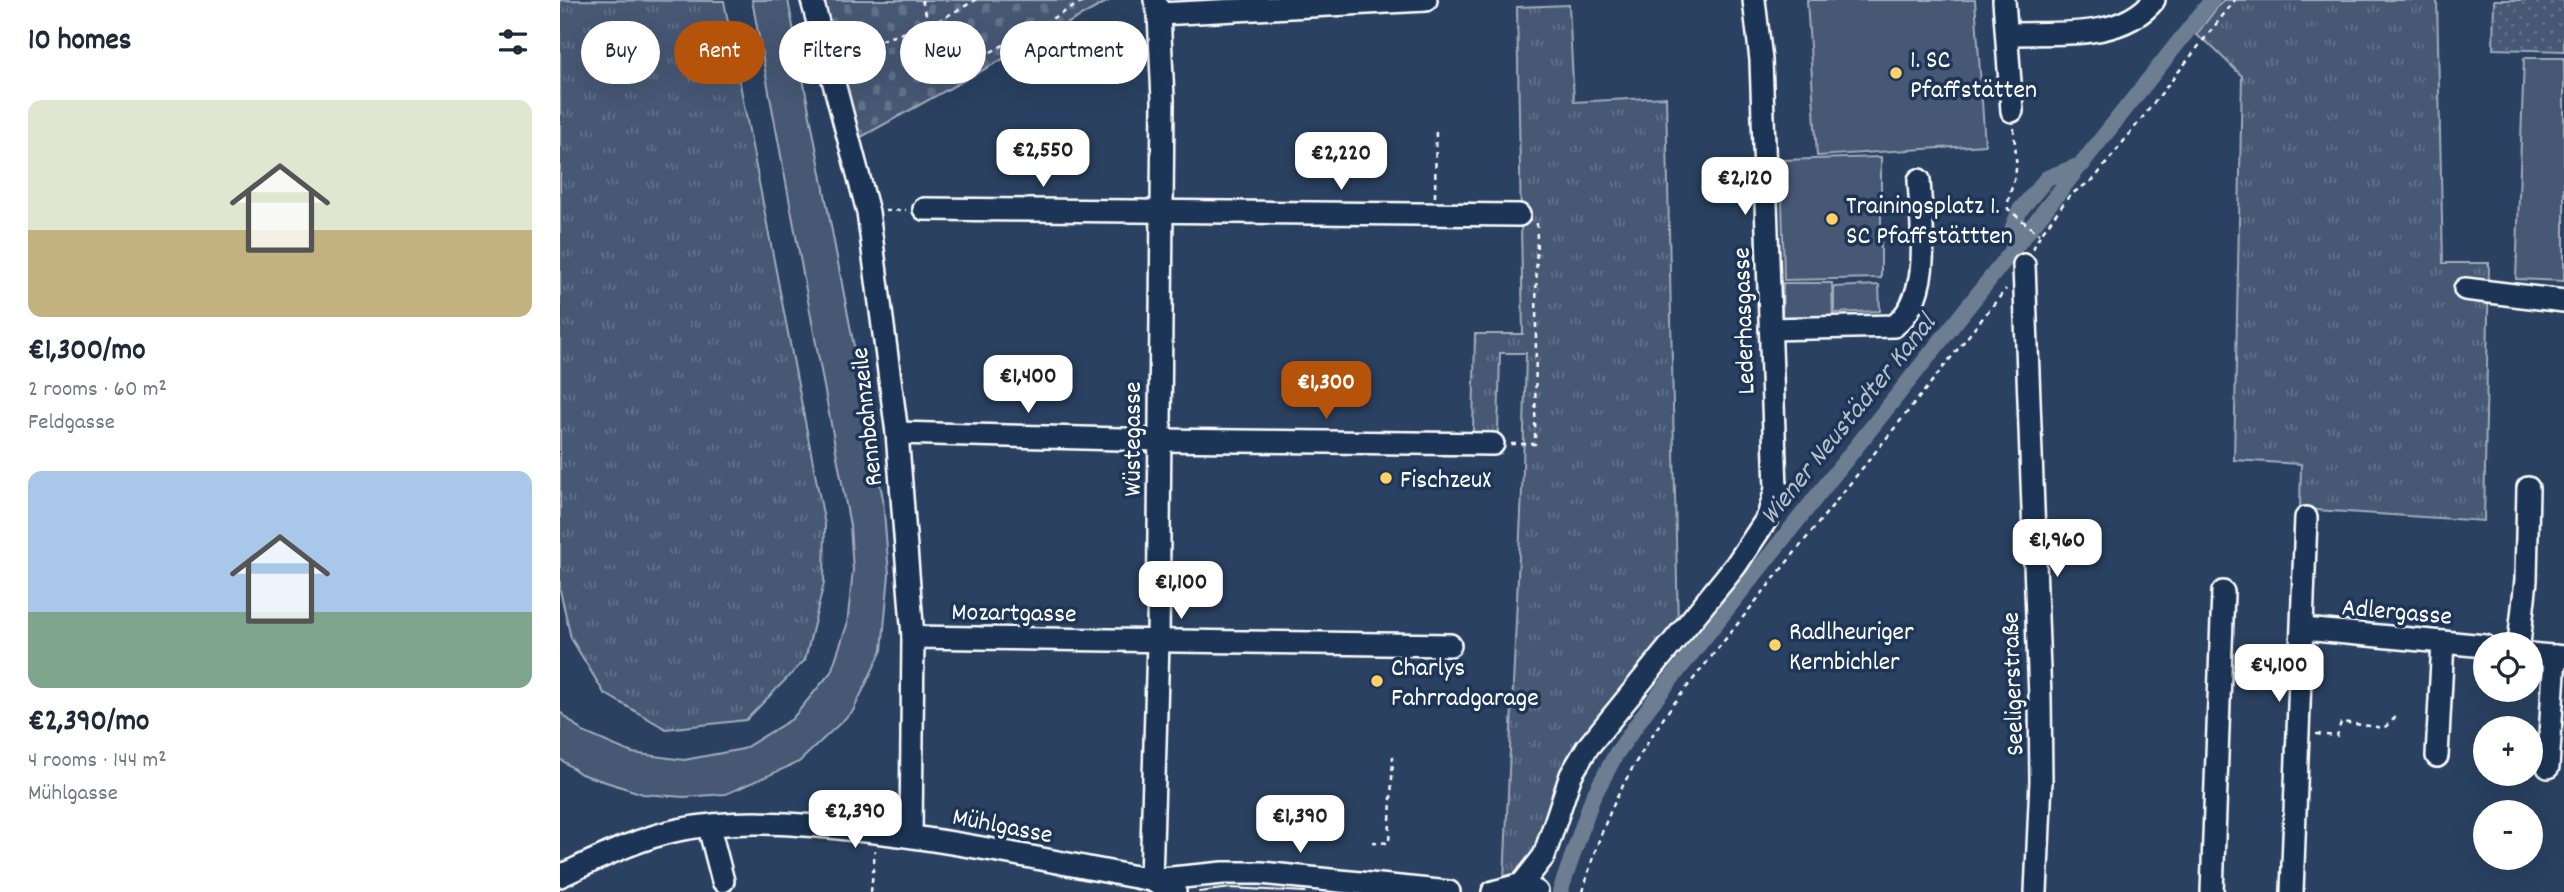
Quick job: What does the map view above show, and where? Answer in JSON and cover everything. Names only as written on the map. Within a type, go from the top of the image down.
[{"type":"street","name":"Rennbahnzeile","points":[[812,0],[868,212],[897,433],[913,637],[911,835]]},
{"type":"street","points":[[1157,7],[1426,0]]},
{"type":"street","name":"Lederhasgasse","points":[[1529,888],[1544,856],[1571,775],[1587,748],[1736,565],[1768,517],[1776,489],[1761,60],[1754,0]]},
{"type":"street","points":[[2004,0],[2012,111]]},
{"type":"street","points":[[2008,34],[2106,30],[2128,23],[2146,11],[2154,0]]},
{"type":"street","name":"Wüstegasse","points":[[1151,880],[1158,642],[1163,99],[1157,7]]},
{"type":"street","points":[[1770,329],[1894,326],[1903,319],[1919,288],[1922,267],[1919,180]]},
{"type":"street","points":[[923,209],[1519,215]]},
{"type":"street","name":"Seeligerstraße","points":[[2024,265],[2040,698],[2041,781],[2036,892]]},
{"type":"street","points":[[2465,289],[2564,301]]},
{"type":"street","points":[[897,433],[1158,440],[1493,444]]},
{"type":"street","points":[[2520,632],[2526,580],[2528,488]]},
{"type":"street","points":[[2292,892],[2304,629],[2306,518]]},
{"type":"street","points":[[2212,892],[2223,592]]},
{"type":"street","name":"Adlergasse","points":[[2304,629],[2473,645]]},
{"type":"street","name":"Mozartgasse","points":[[913,637],[1450,645]]},
{"type":"street","points":[[2437,757],[2443,642]]},
{"type":"street","points":[[2548,767],[2559,657]]},
{"type":"street","name":"Mühlgasse","points":[[560,876],[635,841],[680,830],[794,823],[911,835],[1151,880]]},
{"type":"street","points":[[709,827],[723,881]]},
{"type":"street","points":[[1151,880],[1223,873],[1261,873],[1448,892]]},
{"type":"street","points":[[1151,880],[1175,892]]},
{"type":"street","points":[[1493,892],[1529,888]]},
{"type":"path","points":[[922,0],[927,21]]},
{"type":"path","points":[[934,21],[976,0]]},
{"type":"path","points":[[986,55],[1086,0]]},
{"type":"path","points":[[2024,265],[2040,235],[2070,195],[2094,178],[2235,0]]},
{"type":"path","points":[[2012,111],[2016,168],[2013,189],[2007,202],[2008,209],[2040,235]]},
{"type":"path","points":[[1435,214],[1436,128]]},
{"type":"path","points":[[868,212],[923,209]]},
{"type":"path","points":[[1493,444],[1535,444],[1537,216],[1519,215]]},
{"type":"path","points":[[1583,892],[1595,845],[1615,798],[1664,717],[2007,287]]},
{"type":"path","points":[[2299,732],[2337,736],[2341,722],[2384,728],[2397,716]]},
{"type":"path","points":[[1372,842],[1389,843],[1393,757]]},
{"type":"path","points":[[872,892],[877,832]]},
{"type":"shaded area","points":[[1225,880],[1362,892],[1203,892],[1192,884]]},
{"type":"green space","points":[[560,0],[724,1],[728,21],[674,21],[674,84],[740,84],[825,525],[824,583],[805,660],[746,720],[666,729],[604,693],[571,638],[560,590]]},
{"type":"green space","points":[[752,0],[788,0],[792,21],[779,21],[779,84],[804,84],[883,499],[889,574],[882,650],[853,711],[799,762],[726,794],[684,797],[643,794],[581,774],[560,759],[560,712],[583,732],[632,753],[684,760],[743,749],[792,719],[831,672],[847,625],[853,570],[850,526],[765,70],[765,21],[756,21]]},
{"type":"green space","points":[[817,0],[1110,0],[1072,21],[1000,21],[1000,61],[986,68],[986,21],[900,21],[900,84],[957,84],[854,141],[839,84],[886,84],[886,21],[823,21]]},
{"type":"green space","name":"1. SC Pfaffstätten","points":[[1807,0],[1975,0],[1985,145],[1817,156]]},
{"type":"green space","points":[[2223,0],[2437,0],[2443,263],[2489,263],[2484,521],[2300,509],[2301,464],[2234,460],[2242,76],[2196,35]]},
{"type":"green space","points":[[2494,0],[2564,0],[2564,51],[2493,49]]},
{"type":"green space","points":[[1569,5],[1574,102],[1666,97],[1678,626],[1571,761],[1546,832],[1527,867],[1504,880],[1526,353],[1500,353],[1498,433],[1473,432],[1475,334],[1523,334],[1517,7]]},
{"type":"green space","points":[[2524,58],[2564,58],[2564,281],[2516,279]]},
{"type":"green space","name":"Trainingsplatz 1. SC Pfaffstättten","points":[[1881,157],[1881,278],[1784,280],[1781,160]]},
{"type":"green space","points":[[1783,283],[1832,283],[1833,319],[1782,318]]},
{"type":"green space","points":[[1879,285],[1880,311],[1834,313],[1834,287]]},
{"type":"waterway","name":"Wiener Neustädter Kanal","points":[[1560,892],[1592,799],[1616,754],[1649,707],[2212,0]]},
{"type":"waterway","points":[[2013,251],[2013,227],[2020,210],[2047,178],[2083,164]]},
{"type":"tram line","points":[[1199,892],[1231,888],[1305,892]]},
{"type":"place","name":"1. SC Pfaffstätten","points":[[1896,73]]},
{"type":"place","name":"Trainingsplatz 1. SC Pfaffstättten","points":[[1832,219]]},
{"type":"place","name":"FischzeuX","points":[[1386,478]]},
{"type":"place","name":"Radlheuriger Kernbichler","points":[[1775,645]]},
{"type":"place","name":"Charlys Fahrradgarage","points":[[1377,681]]}]
